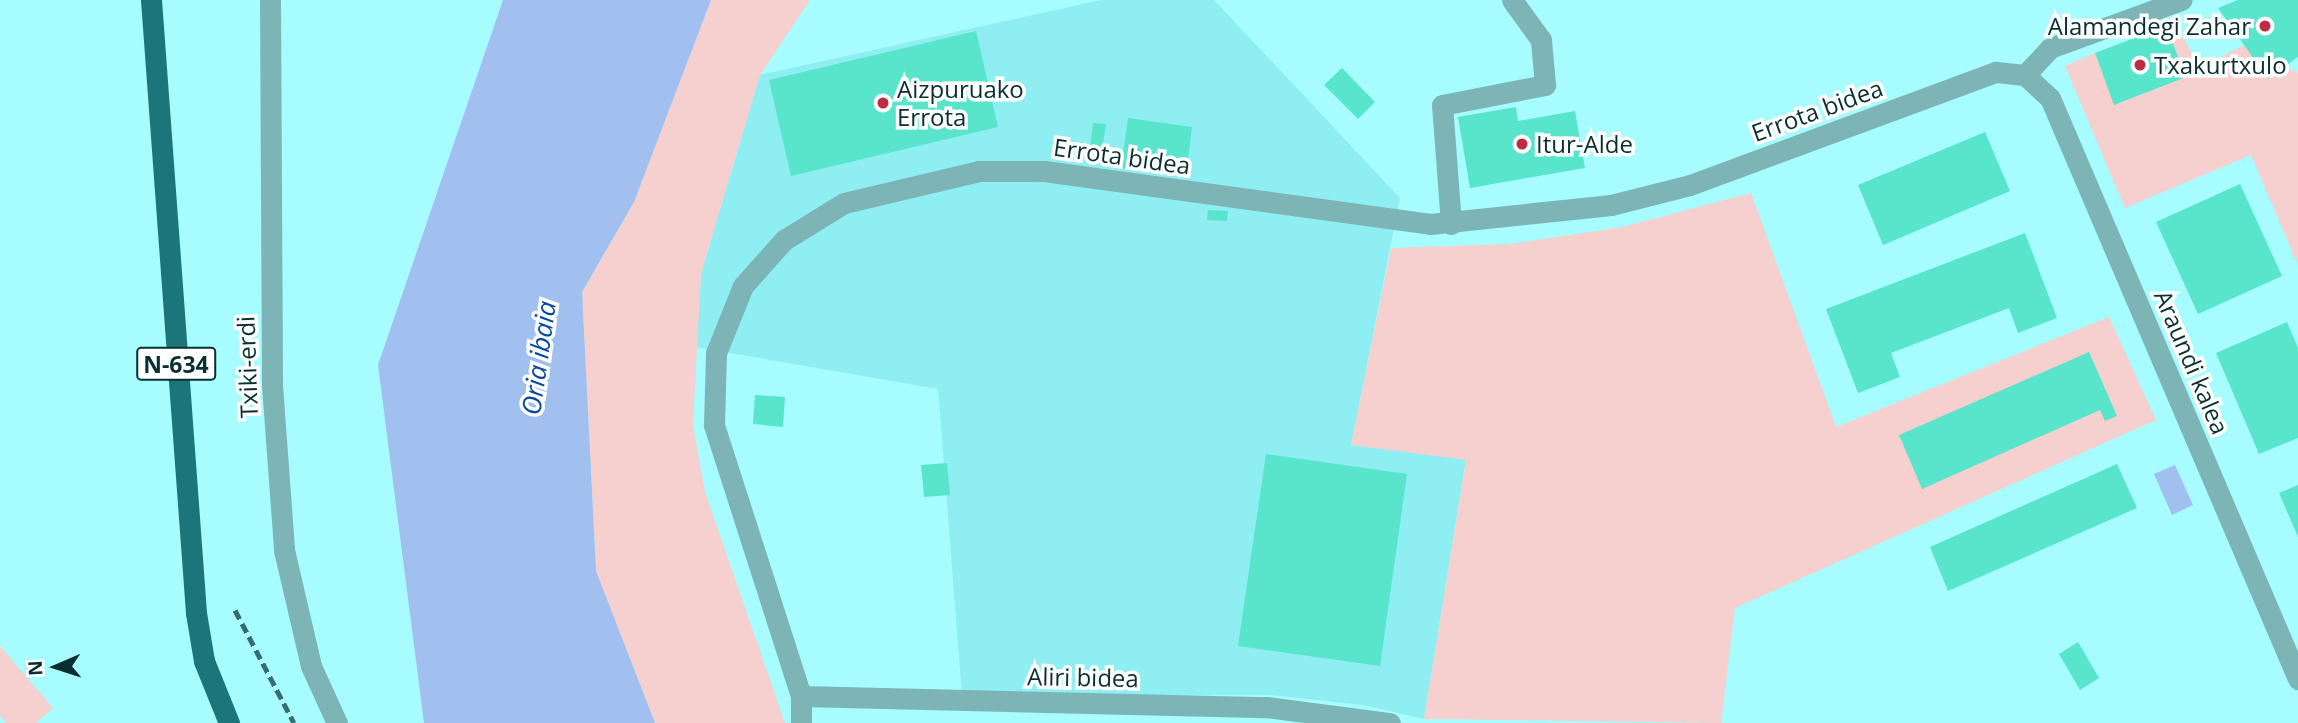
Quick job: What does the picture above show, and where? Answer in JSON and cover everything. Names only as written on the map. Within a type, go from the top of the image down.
[{"type":"highway","name":"N-634","points":[[151,0],[196,614],[204,661],[229,723]]},
{"type":"street","name":"Txiki-erdi","points":[[270,0],[272,385],[284,550],[311,666],[337,723]]},
{"type":"street","points":[[1451,224],[1442,106],[1545,85],[1541,40],[1513,0]]},
{"type":"street","points":[[2025,75],[2049,48],[2181,0]]},
{"type":"street","name":"Errota bidea","points":[[802,696],[714,425],[716,353],[743,286],[784,240],[844,203],[979,171],[1044,171],[1451,224],[1651,195],[1996,72],[2025,75]]},
{"type":"street","name":"Araundi kalea","points":[[2025,75],[2050,98],[2298,679]]},
{"type":"street","points":[[801,723],[802,696]]},
{"type":"street","name":"Aliri bidea","points":[[802,696],[1266,708],[1390,723]]},
{"type":"shaded area","points":[[711,0],[810,0],[760,75],[701,274],[693,425],[705,492],[785,723],[655,723],[596,572],[582,292],[634,202]]},
{"type":"shaded area","points":[[1101,0],[1214,0],[1400,198],[1351,445],[1466,459],[1424,719],[1363,705],[1269,695],[962,695],[938,389],[696,347],[701,274],[760,75]]},
{"type":"shaded area","points":[[2176,25],[2195,58],[2211,62],[2244,45],[2298,73],[2298,265],[2251,155],[2125,208],[2065,66],[2095,53],[2114,104],[2185,77],[2166,26]]},
{"type":"shaded area","points":[[1751,193],[1836,427],[2109,317],[2156,420],[1735,608],[1721,723],[1424,719],[1466,460],[1351,445],[1391,248],[1510,244],[1622,227]]},
{"type":"shaded area","points":[[0,646],[53,708],[36,723],[6,723],[0,716]]},
{"type":"water","name":"Oria ibaia","points":[[503,0],[711,0],[634,202],[582,292],[596,571],[655,723],[424,723],[378,365]]},
{"type":"water","points":[[2175,465],[2193,505],[2172,515],[2154,474]]},
{"type":"building","name":"Alamandegi Zahar","points":[[2238,0],[2298,0],[2298,57],[2268,79],[2218,8]]},
{"type":"building","name":"Txakurtxulo","points":[[2166,26],[2186,77],[2114,105],[2095,53]]},
{"type":"building","name":"Aizpuruako Errota","points":[[976,31],[998,127],[791,176],[769,80]]},
{"type":"building","points":[[1342,68],[1375,102],[1358,119],[1324,85]]},
{"type":"building","name":"Itur-Alde","points":[[1516,107],[1518,121],[1575,111],[1585,168],[1470,188],[1458,117]]},
{"type":"building","points":[[1128,118],[1192,127],[1186,176],[1121,168]]},
{"type":"building","points":[[1093,123],[1106,124],[1101,156],[1089,154]]},
{"type":"building","points":[[1985,132],[2010,191],[1883,245],[1858,185]]},
{"type":"building","points":[[2240,184],[2282,276],[2198,314],[2156,222]]},
{"type":"building","points":[[1208,210],[1228,211],[1227,221],[1207,220]]},
{"type":"building","points":[[2025,233],[2057,318],[2018,333],[2009,308],[1891,353],[1900,377],[1858,393],[1826,309]]},
{"type":"building","points":[[2287,322],[2298,348],[2298,438],[2259,454],[2216,353]]},
{"type":"building","points":[[2089,352],[2117,416],[2105,421],[2100,410],[1922,489],[1899,435]]},
{"type":"building","points":[[755,395],[785,397],[783,427],[753,424]]},
{"type":"building","points":[[1266,454],[1407,474],[1380,666],[1238,646]]},
{"type":"building","points":[[947,463],[950,495],[924,497],[921,465]]},
{"type":"building","points":[[2117,464],[2137,508],[1948,591],[1930,547]]},
{"type":"building","points":[[2298,485],[2298,537],[2279,493]]},
{"type":"building","points":[[2078,642],[2099,678],[2080,690],[2059,654]]},
{"type":"railway","points":[[235,610],[294,723]]},
{"type":"place","name":"Alamandegi Zahar","points":[[2265,26]]},
{"type":"place","name":"Txakurtxulo","points":[[2140,65]]},
{"type":"place","name":"Aizpuruako Errota","points":[[883,103]]},
{"type":"place","name":"Itur-Alde","points":[[1522,144]]}]
